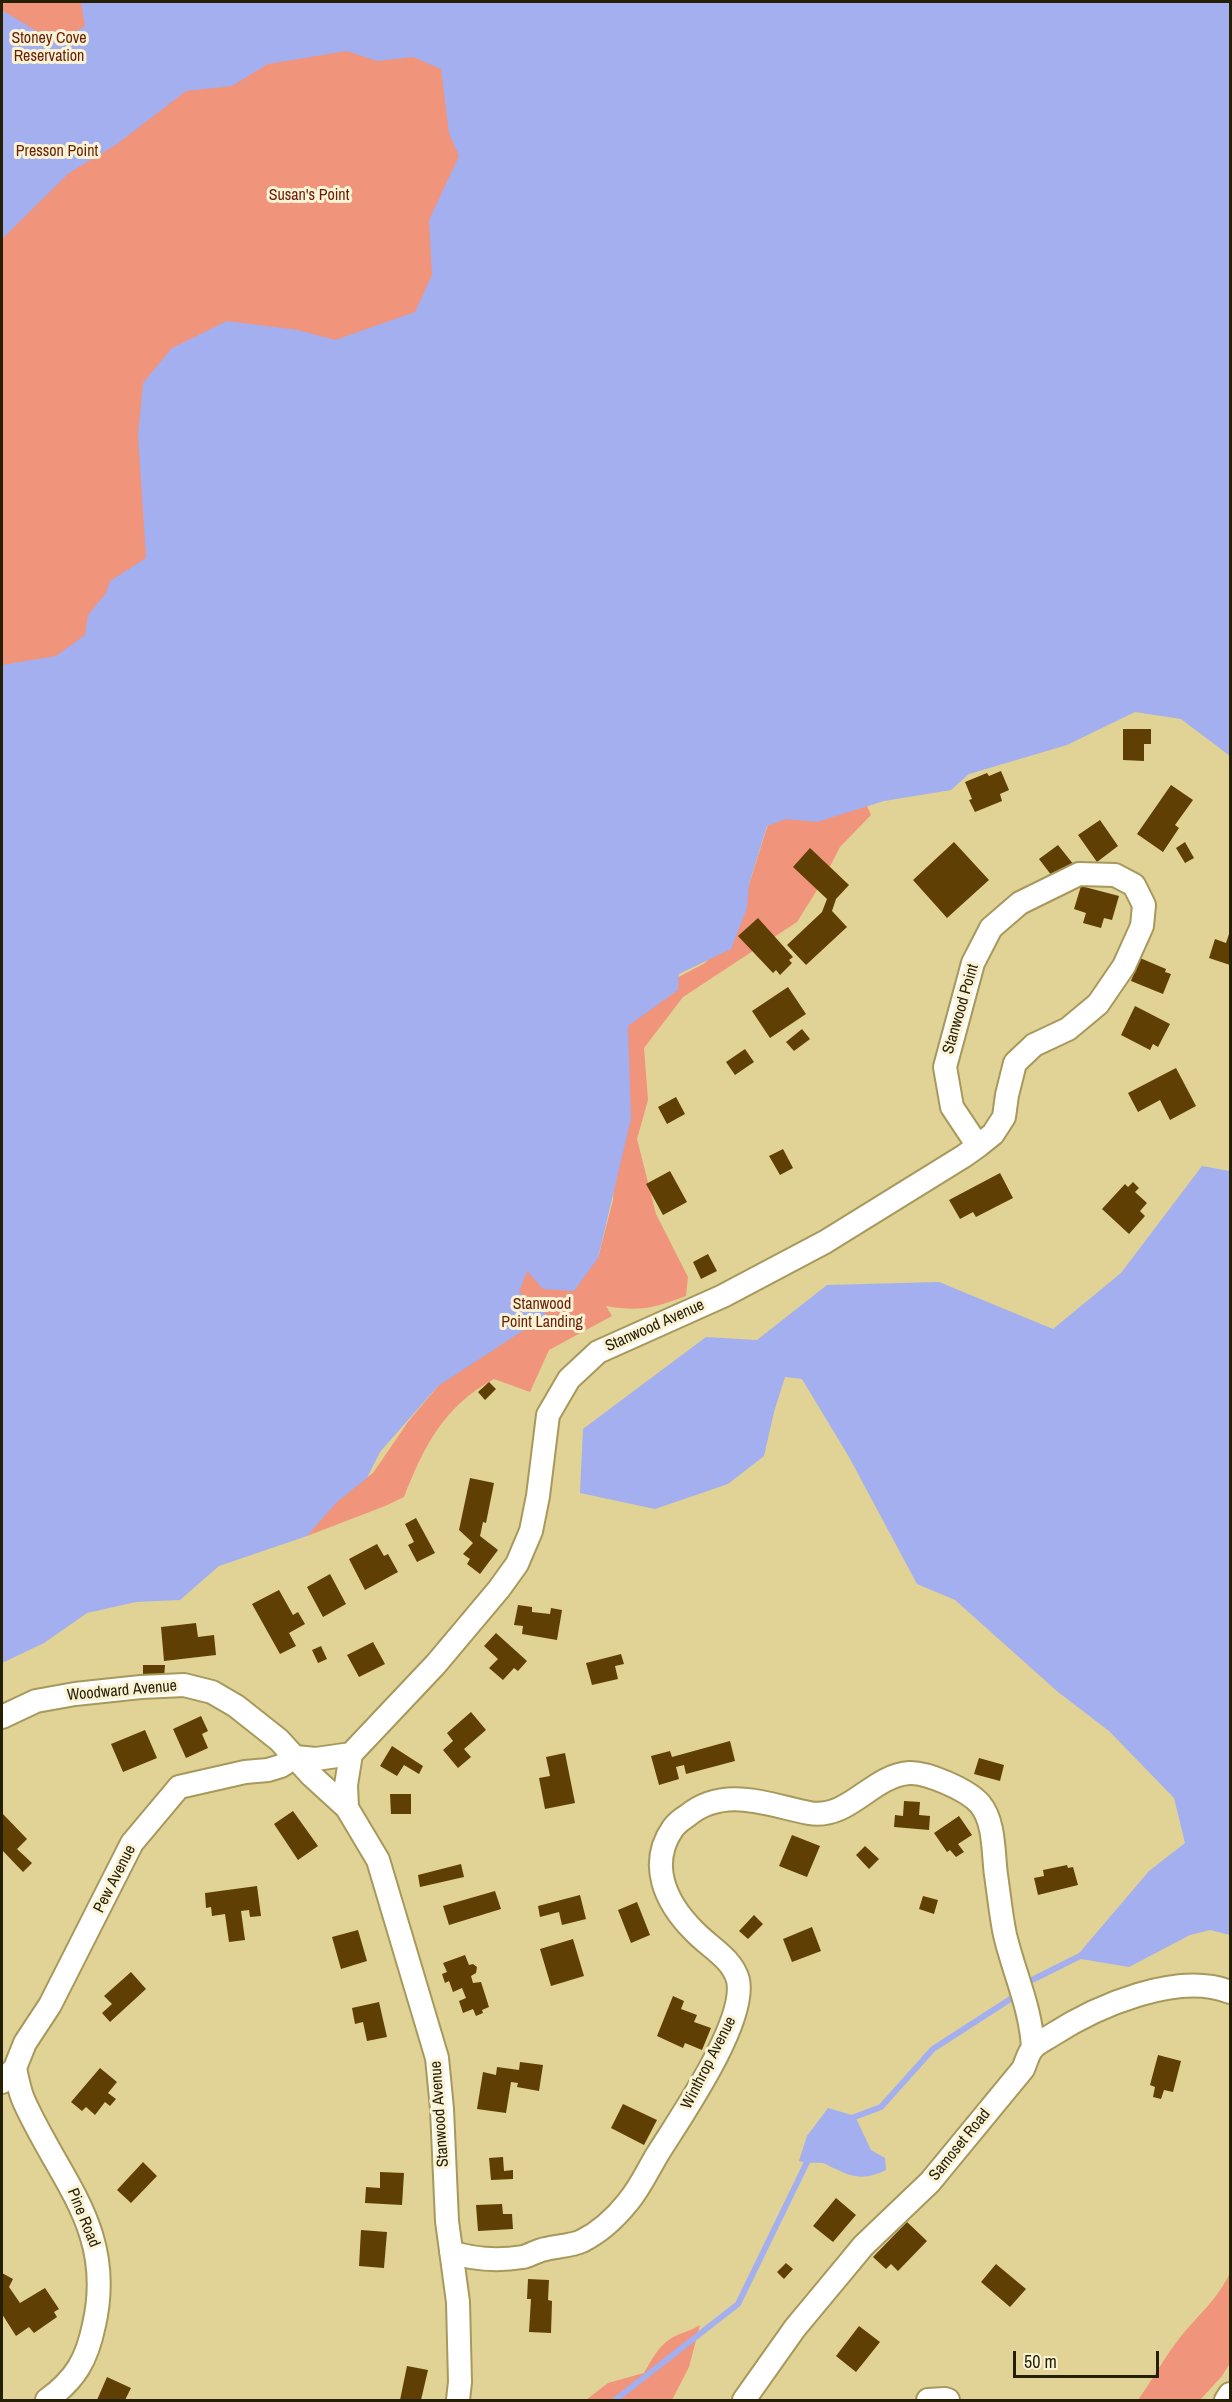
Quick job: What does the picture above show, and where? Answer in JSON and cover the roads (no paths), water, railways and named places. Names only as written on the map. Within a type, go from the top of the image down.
[{"type":"street","name":"Stanwood Point","points":[[1079,874],[1115,875],[1134,885],[1144,905],[1142,926],[1124,966],[1098,1004],[1068,1029],[1034,1045],[1015,1063],[1006,1095],[1004,1117],[993,1134],[978,1146],[952,1107],[945,1067],[974,963],[991,928],[1020,903],[1079,874]]},
{"type":"street","name":"Stanwood Avenue","points":[[351,1754],[436,1664],[517,1564],[531,1531],[538,1496],[548,1415],[569,1379],[598,1352],[723,1296],[825,1242],[978,1146]]},
{"type":"street","name":"Woodward Avenue","points":[[2,1717],[36,1701],[75,1694],[184,1685],[212,1692],[236,1706],[279,1740],[295,1757]]},
{"type":"street","points":[[295,1757],[316,1759],[351,1754],[346,1785],[347,1808]]},
{"type":"street","name":"Stanwood Avenue","points":[[295,1757],[347,1808],[378,1860],[437,2058],[442,2109],[447,2221],[458,2302],[460,2382],[458,2400]]},
{"type":"street","name":"Pew Avenue","points":[[8,2075],[25,2043],[50,2005],[132,1843],[179,1787],[245,1772],[268,1770],[281,1766],[295,1757]]},
{"type":"street","name":"Winthrop Avenue","points":[[451,2252],[468,2258],[488,2260],[524,2256],[542,2249],[581,2241],[610,2222],[631,2199],[696,2093],[732,2023],[740,1996],[737,1977],[730,1963],[694,1931],[676,1910],[664,1889],[659,1870],[664,1845],[675,1826],[694,1810],[715,1801],[736,1798],[822,1815],[838,1811],[891,1777],[908,1773],[923,1774],[967,1793],[981,1805],[989,1824],[1005,1935],[1032,2025],[1033,2048]]},
{"type":"street","name":"Samoset Road","points":[[744,2400],[795,2328],[863,2246],[930,2182],[1023,2069],[1033,2048],[1066,2026],[1091,2014],[1161,1989],[1195,1985],[1218,1987],[1230,1992]]},
{"type":"street","name":"Pine Road","points":[[8,2075],[80,2202],[92,2232],[97,2254],[96,2316],[90,2346],[77,2374],[47,2400]]},
{"type":"street","points":[[1226,2400],[1230,2394]]},
{"type":"street","points":[[928,2400],[945,2398],[948,2400]]},
{"type":"water","points":[[81,2],[1230,2],[1230,756],[1181,719],[1135,712],[1067,745],[969,774],[951,790],[884,801],[817,822],[786,819],[767,826],[749,884],[747,908],[731,949],[679,974],[678,990],[628,1026],[631,1119],[598,1258],[574,1291],[543,1289],[527,1271],[519,1292],[547,1315],[438,1386],[380,1452],[367,1478],[337,1502],[307,1536],[219,1566],[180,1600],[136,1602],[87,1613],[44,1643],[2,1663],[2,665],[56,656],[85,635],[88,615],[106,593],[110,581],[146,558],[138,435],[143,383],[172,348],[227,321],[298,330],[335,340],[415,312],[432,275],[429,220],[459,156],[449,133],[441,69],[413,57],[377,61],[347,51],[268,64],[232,86],[186,91],[117,144],[69,173],[2,239],[2,10],[56,43],[85,26]]},
{"type":"water","points":[[1202,1166],[1230,1171],[1230,1935],[1210,1930],[1190,1935],[1129,1967],[1075,1958],[1149,1871],[1185,1843],[1174,1798],[1109,1731],[1058,1692],[955,1600],[917,1584],[849,1457],[802,1379],[785,1377],[764,1456],[728,1484],[655,1509],[580,1493],[583,1429],[706,1337],[757,1340],[827,1285],[939,1282],[1053,1329],[1121,1273]]},
{"type":"water","points":[[828,2108],[855,2116],[871,2150],[885,2158],[886,2170],[873,2175],[855,2176],[823,2163],[799,2161],[807,2136]]},
{"type":"waterway","points":[[1032,1980],[1082,1955]]},
{"type":"waterway","points":[[849,2119],[881,2107],[933,2049],[1012,1998]]},
{"type":"waterway","points":[[615,2400],[738,2304],[810,2156]]},
{"type":"park label","name":"Stoney Cove Reservation","points":[[49,48]]},
{"type":"park label","name":"Presson Point","points":[[57,152]]},
{"type":"park label","name":"Susan's Point","points":[[309,196]]},
{"type":"park label","name":"Stanwood Point Landing","points":[[542,1314]]}]
